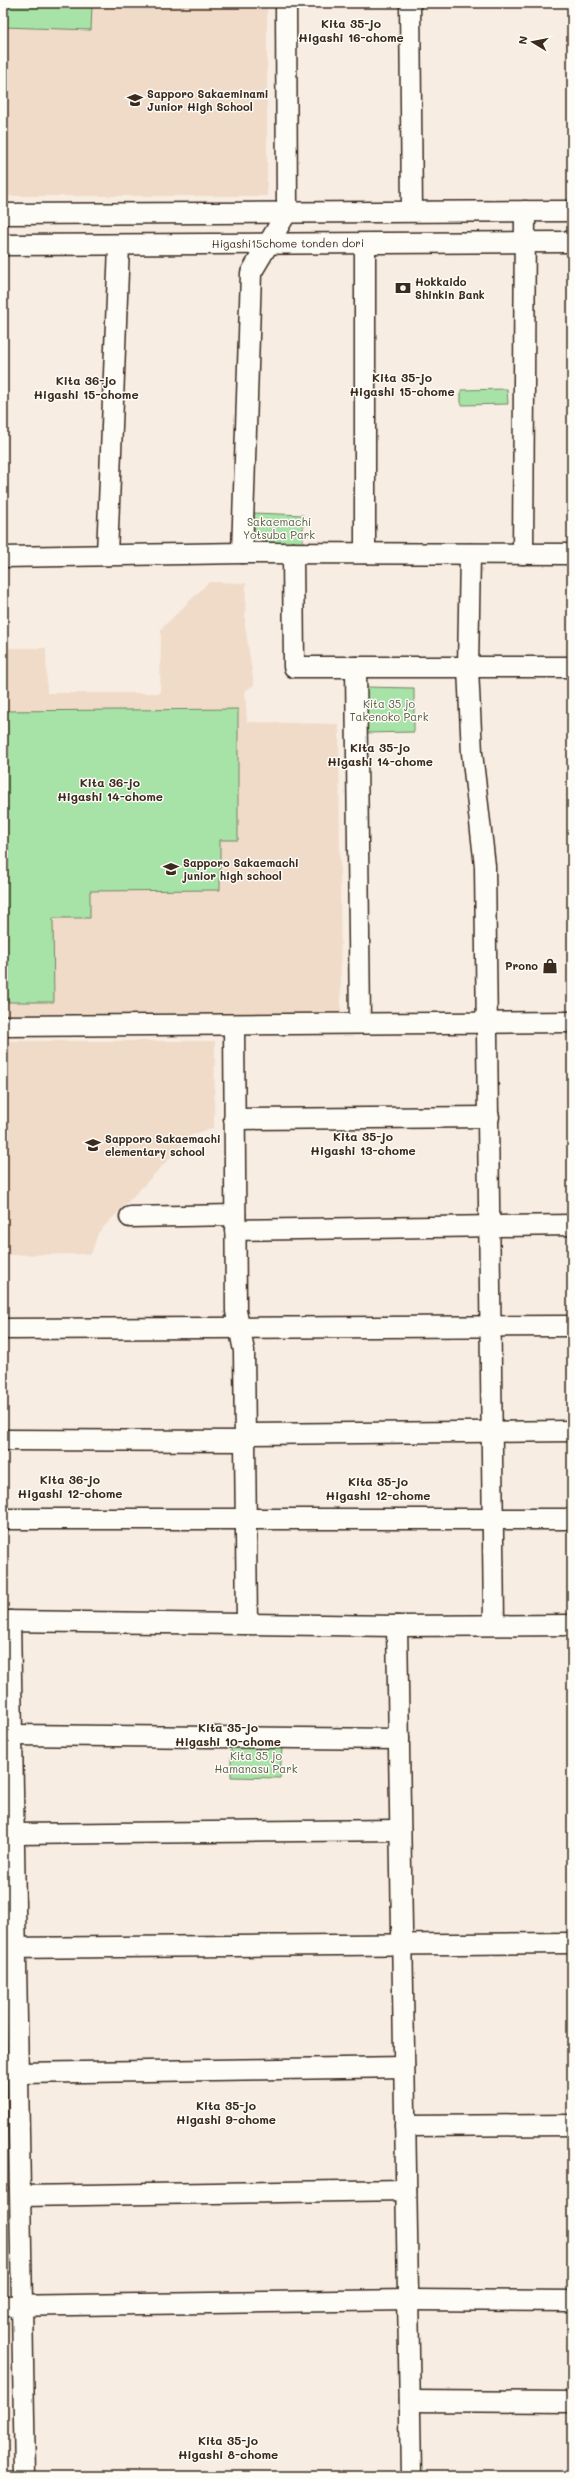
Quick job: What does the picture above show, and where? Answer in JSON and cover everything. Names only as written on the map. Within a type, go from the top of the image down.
[{"type":"street","points":[[242,553],[251,273],[287,212],[286,3]]},
{"type":"street","points":[[410,3],[412,211]]},
{"type":"street","points":[[3,214],[572,210]]},
{"type":"street","points":[[523,554],[525,211]]},
{"type":"street","name":"Higashi15chome tonden dori","points":[[3,245],[268,245],[572,242]]},
{"type":"street","points":[[365,244],[365,553]]},
{"type":"street","points":[[107,555],[119,245]]},
{"type":"street","points":[[3,557],[242,553],[572,554]]},
{"type":"street","points":[[293,553],[294,667],[572,667]]},
{"type":"street","points":[[470,554],[468,668],[472,753],[485,866],[494,1623]]},
{"type":"street","points":[[356,667],[360,1022]]},
{"type":"street","points":[[3,1026],[234,1025],[488,1021],[572,1022]]},
{"type":"street","points":[[234,1025],[236,1311],[244,1351],[247,1624]]},
{"type":"street","points":[[234,1119],[489,1117]]},
{"type":"street","points":[[130,1217],[235,1222],[490,1227],[572,1225]]},
{"type":"street","points":[[3,1329],[572,1326]]},
{"type":"street","points":[[3,1440],[572,1431]]},
{"type":"street","points":[[3,1520],[572,1519]]},
{"type":"street","points":[[26,2476],[19,2073],[10,1948],[14,1834],[12,1735],[6,1621],[396,1626],[494,1623],[572,1625]]},
{"type":"street","points":[[396,1626],[411,2476]]},
{"type":"street","points":[[12,1735],[398,1739]]},
{"type":"street","points":[[14,1834],[400,1830]]},
{"type":"street","points":[[10,1948],[572,1943]]},
{"type":"street","points":[[19,2073],[404,2067]]},
{"type":"street","points":[[405,2126],[572,2125]]},
{"type":"street","points":[[21,2196],[406,2190]]},
{"type":"street","points":[[3,2306],[409,2300],[572,2301]]},
{"type":"street","points":[[410,2401],[572,2402]]},
{"type":"shaded area","name":"Sapporo Sakaeminami Junior High School","points":[[3,3],[267,3],[267,196],[3,196]]},
{"type":"shaded area","name":"Sapporo Sakaemachi junior high school","points":[[209,582],[246,583],[245,625],[254,685],[245,691],[247,722],[339,724],[341,1014],[3,1015],[3,648],[46,648],[47,693],[160,693],[161,629]]},
{"type":"shaded area","name":"Sapporo Sakaemachi elementary school","points":[[3,1041],[215,1041],[214,1127],[192,1135],[98,1233],[91,1254],[3,1255]]},
{"type":"green space","points":[[3,3],[160,3],[160,7],[92,6],[91,30],[4,27]]},
{"type":"green space","points":[[507,389],[508,404],[461,405],[461,390]]},
{"type":"green space","name":"Sakaemachi Yotsuba Park","points":[[254,513],[303,515],[303,544],[266,542],[254,533]]},
{"type":"green space","name":"Kita 35 jo Takenoko Park","points":[[364,687],[414,688],[414,732],[364,733]]},
{"type":"green space","points":[[238,709],[238,840],[220,840],[220,890],[90,891],[90,918],[53,918],[54,1002],[3,1002],[3,711]]},
{"type":"green space","name":"Kita 35 jo Hamanasu Park","points":[[231,1747],[282,1748],[280,1778],[231,1777]]},
{"type":"place","name":"Sapporo Sakaeminami Junior High School","points":[[135,100]]},
{"type":"place","name":"Hokkaido Shinkin Bank","points":[[403,288]]},
{"type":"place","name":"Sapporo Sakaemachi junior high school","points":[[171,869]]},
{"type":"place","name":"Prono","points":[[550,966]]},
{"type":"place","name":"Sapporo Sakaemachi elementary school","points":[[93,1145]]},
{"type":"district","name":"Kita 35-jo Higashi 16-chome","points":[[351,31]]},
{"type":"district","name":"Kita 35-jo Higashi 15-chome","points":[[402,385]]},
{"type":"district","name":"Kita 36-jo Higashi 15-chome","points":[[86,388]]},
{"type":"district","name":"Kita 35-jo Higashi 14-chome","points":[[380,755]]},
{"type":"district","name":"Kita 36-jo Higashi 14-chome","points":[[110,790]]},
{"type":"district","name":"Kita 35-jo Higashi 13-chome","points":[[363,1144]]},
{"type":"district","name":"Kita 36-jo Higashi 12-chome","points":[[70,1487]]},
{"type":"district","name":"Kita 35-jo Higashi 12-chome","points":[[378,1489]]},
{"type":"district","name":"Kita 35-jo Higashi 10-chome","points":[[228,1735]]},
{"type":"district","name":"Kita 35-jo Higashi 9-chome","points":[[226,2113]]},
{"type":"district","name":"Kita 35-jo Higashi 8-chome","points":[[228,2448]]}]
